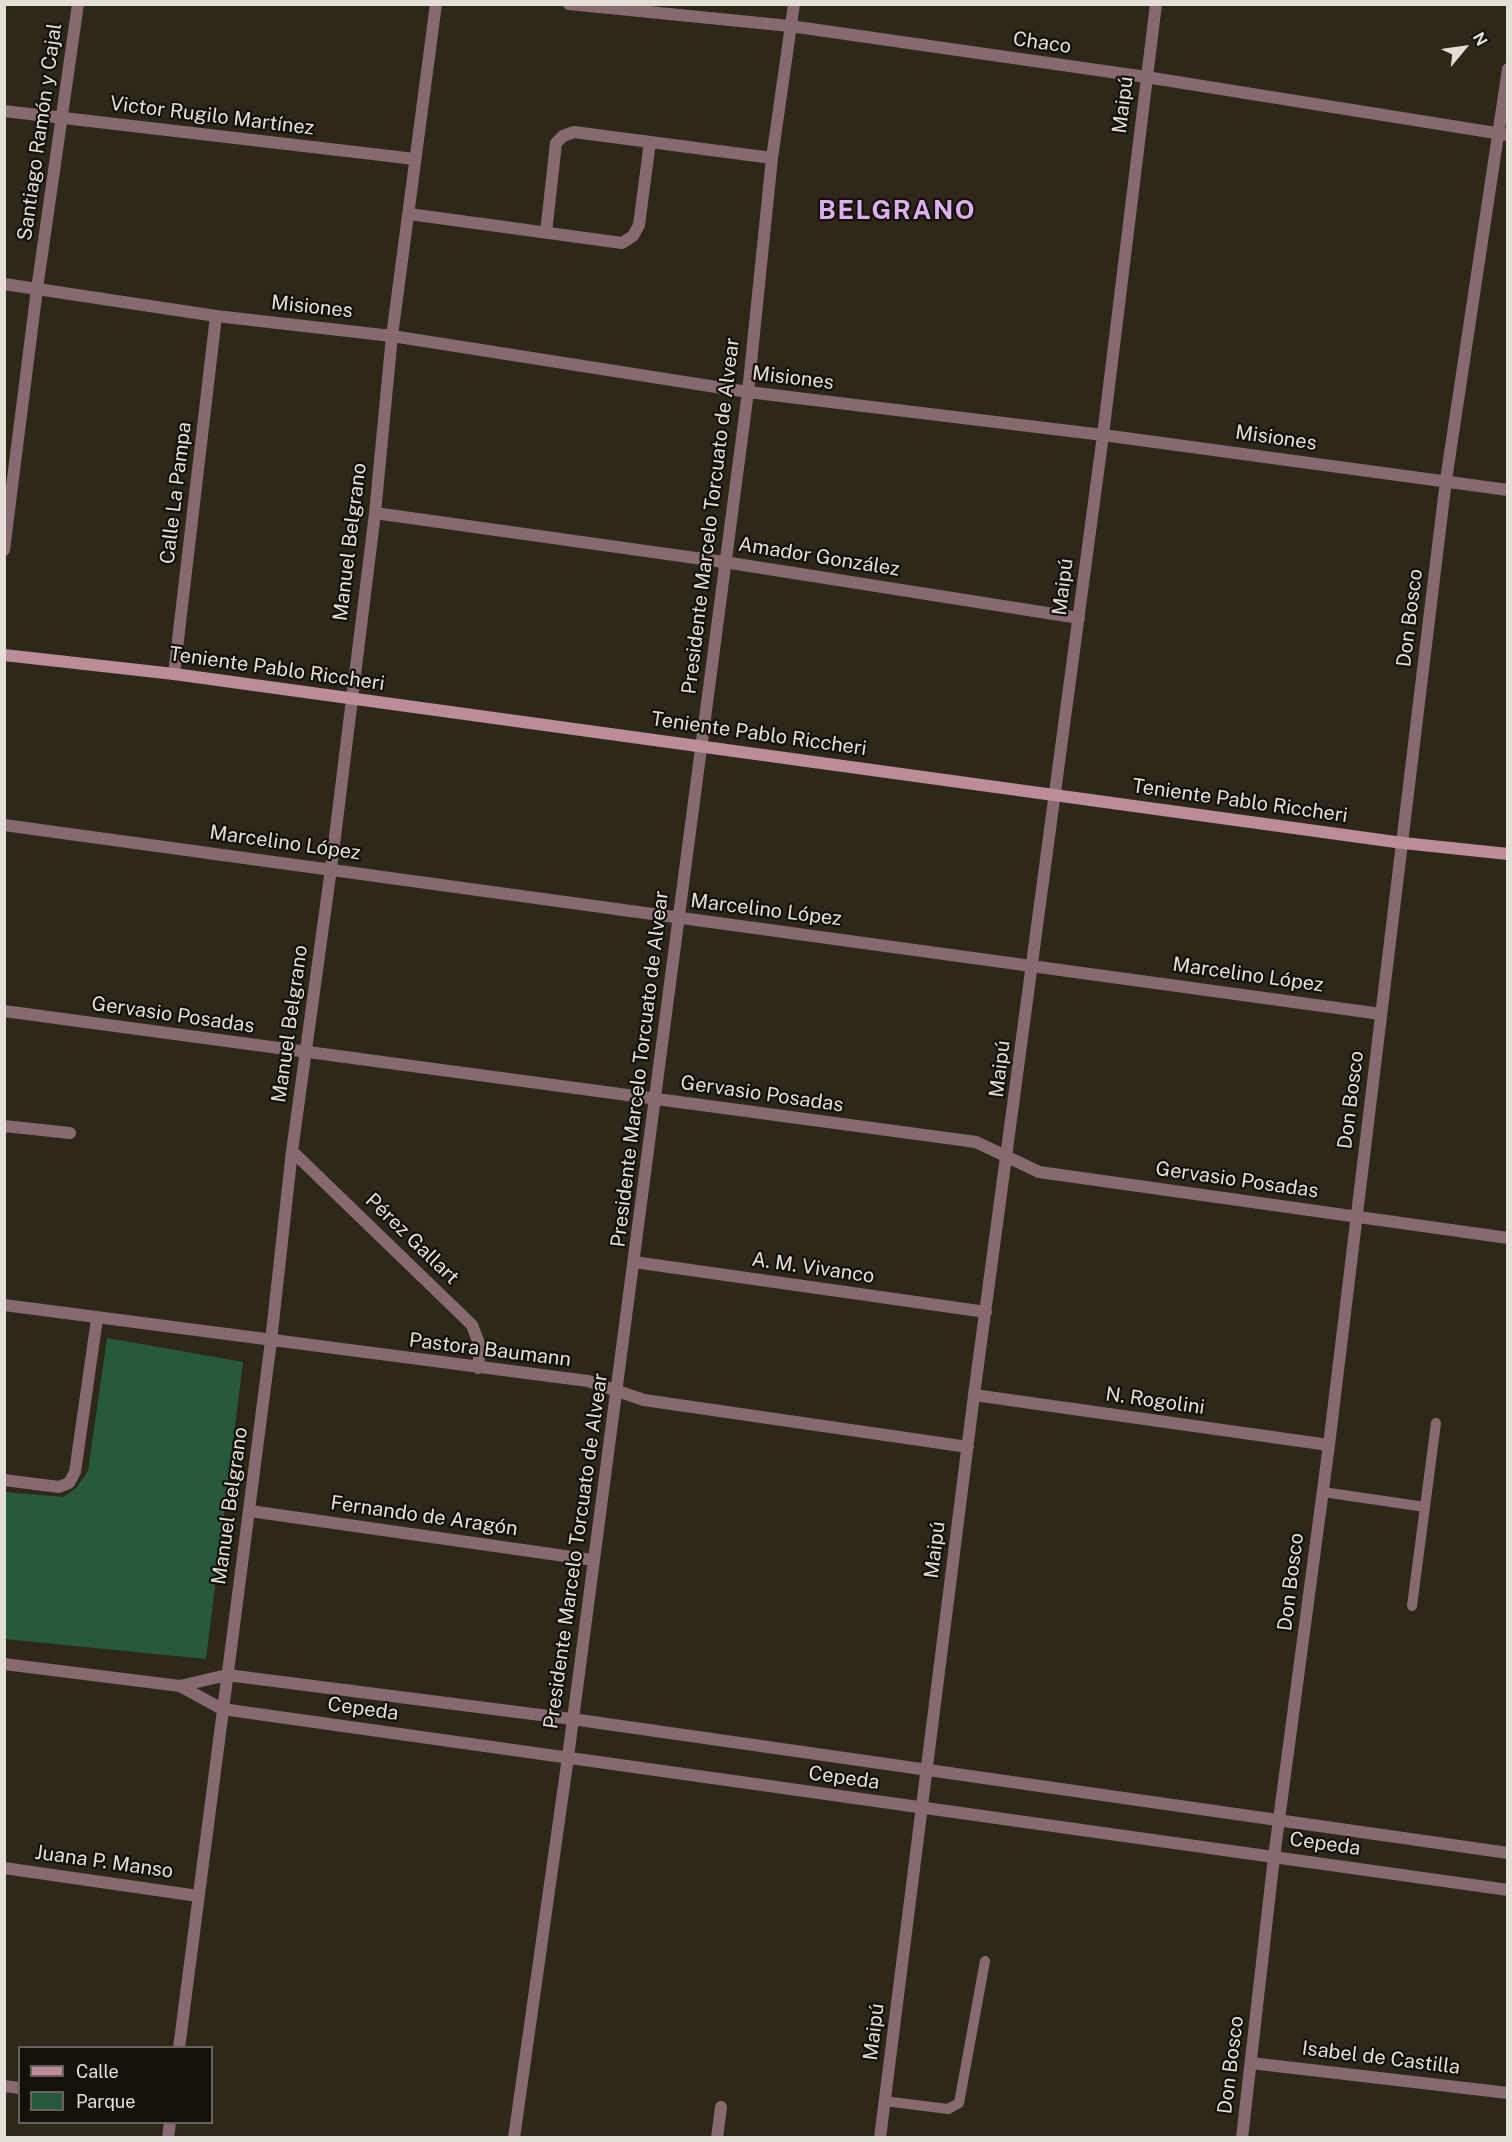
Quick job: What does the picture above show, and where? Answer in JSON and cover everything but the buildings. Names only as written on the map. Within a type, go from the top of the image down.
[{"type":"street","name":"Santiago Ramón y Cajal","points":[[4,550],[37,289],[78,4]]},
{"type":"street","name":"Manuel Belgrano","points":[[179,2046],[250,1510],[292,1151],[331,869],[375,513],[392,336],[436,4]]},
{"type":"street","name":"Chaco","points":[[569,4],[790,26],[1146,77],[1503,134]]},
{"type":"street","name":"Presidente Marcelo Torcuato de Alvear","points":[[514,2138],[634,1262],[748,392],[772,158],[794,4]]},
{"type":"street","name":"Maipú","points":[[880,2138],[974,1395],[1008,1157],[1103,435],[1156,4]]},
{"type":"street","name":"Don Bosco","points":[[1242,2138],[1274,1857],[1329,1445],[1446,480],[1503,134],[1508,69]]},
{"type":"street","name":"Victor Rugilo Martínez","points":[[4,111],[415,159]]},
{"type":"street","points":[[546,233],[556,143],[563,136],[574,132],[772,158]]},
{"type":"street","points":[[409,214],[622,243],[633,236],[639,225],[650,142]]},
{"type":"street","name":"Misiones","points":[[4,284],[216,316],[392,336],[748,392],[1103,435],[1508,490]]},
{"type":"street","name":"Calle La Pampa","points":[[174,674],[216,316]]},
{"type":"street","name":"Amador González","points":[[375,513],[724,562],[1079,618]]},
{"type":"street","name":"Teniente Pablo Riccheri","points":[[4,655],[174,674],[1403,843],[1508,854]]},
{"type":"street","name":"Marcelino López","points":[[4,825],[679,918],[1033,964],[1380,1014]]},
{"type":"street","name":"Gervasio Posadas","points":[[4,1011],[306,1054],[976,1142],[1039,1172],[1508,1238]]},
{"type":"street","points":[[4,1126],[70,1133]]},
{"type":"street","name":"Pérez Gallart","points":[[292,1151],[472,1325],[480,1346],[478,1368]]},
{"type":"street","name":"A. M. Vivanco","points":[[634,1262],[986,1312]]},
{"type":"street","name":"Pastora Baumann","points":[[4,1305],[97,1319],[588,1381],[644,1400],[968,1447]]},
{"type":"street","points":[[4,1480],[59,1487],[69,1483],[75,1472],[97,1319]]},
{"type":"street","name":"N. Rogolini","points":[[974,1395],[1329,1445]]},
{"type":"street","name":"Fernando de Aragón","points":[[250,1510],[593,1560]]},
{"type":"street","name":"Cepeda","points":[[4,1664],[180,1686],[227,1675],[572,1719],[1508,1852]]},
{"type":"street","name":"Cepeda","points":[[180,1686],[222,1709],[1508,1890]]},
{"type":"street","name":"Juana P. Manso","points":[[4,1868],[198,1896]]},
{"type":"street","name":"Isabel de Castilla","points":[[1251,2063],[1508,2093]]},
{"type":"street","points":[[717,2138],[721,2107]]},
{"type":"lane","points":[[1412,1606],[1436,1423]]},
{"type":"lane","points":[[1323,1492],[1425,1507]]},
{"type":"lane","points":[[884,2101],[948,2109],[959,2103],[985,1961]]},
{"type":"green space","points":[[107,1338],[243,1362],[206,1659],[5,1639],[5,1492],[64,1497],[77,1487],[88,1471]]},
{"type":"district","name":"BELGRANO","points":[[897,211]]}]
